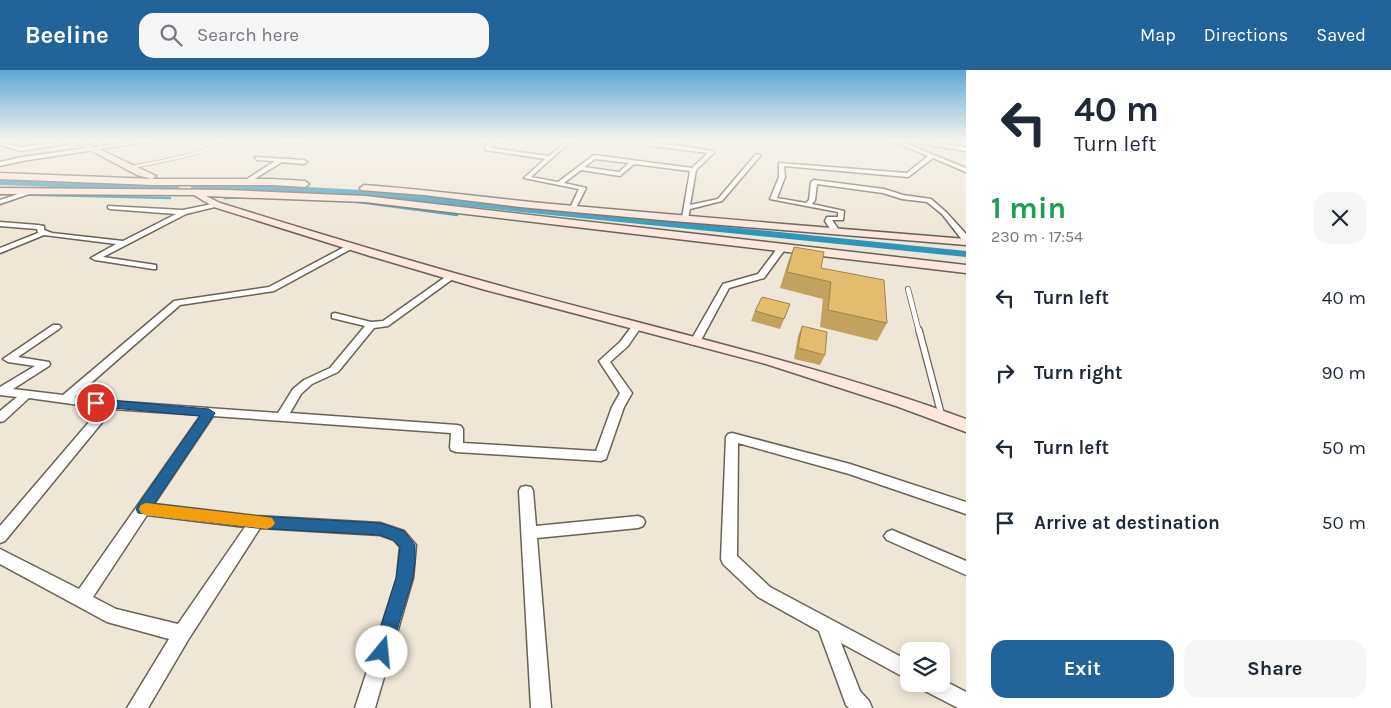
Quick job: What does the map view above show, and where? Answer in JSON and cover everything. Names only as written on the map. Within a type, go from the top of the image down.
[{"type":"street","points":[[135,171],[174,182],[217,205],[350,246],[636,327],[772,361],[902,402],[966,426]]},
{"type":"street","points":[[246,182],[264,171]]},
{"type":"street","points":[[535,171],[527,178],[583,188],[573,208]]},
{"type":"street","points":[[558,184],[575,171]]},
{"type":"street","points":[[598,171],[620,174],[623,171]]},
{"type":"street","points":[[685,218],[693,171]]},
{"type":"street","points":[[686,208],[720,200],[745,171]]},
{"type":"street","points":[[781,171],[782,177],[773,199],[841,211],[841,219],[829,218],[828,221],[835,230]]},
{"type":"street","points":[[859,171],[908,175],[913,171]]},
{"type":"street","points":[[0,176],[174,182]]},
{"type":"street","points":[[188,189],[246,182],[319,185]]},
{"type":"street","points":[[808,205],[812,200],[814,182],[884,191],[902,197],[929,200],[944,213],[966,240]]},
{"type":"street","points":[[357,188],[424,192],[685,218],[966,240]]},
{"type":"street","points":[[0,191],[24,194],[188,189],[365,198],[966,269]]},
{"type":"street","points":[[0,202],[24,194]]},
{"type":"street","points":[[153,268],[95,258],[184,212],[217,205]]},
{"type":"street","points":[[110,207],[184,212]]},
{"type":"street","points":[[0,224],[38,227],[41,228],[40,231],[43,233]]},
{"type":"street","points":[[0,251],[43,233],[124,243]]},
{"type":"street","points":[[66,399],[177,303],[270,289],[350,246]]},
{"type":"street","points":[[695,342],[726,286],[761,276],[782,248]]},
{"type":"street","points":[[335,316],[371,325],[385,324],[451,276]]},
{"type":"street","points":[[281,418],[297,392],[308,382],[334,370],[371,325]]},
{"type":"street","points":[[1,391],[46,364],[8,359],[56,327]]},
{"type":"street","points":[[1,391],[110,405],[458,429],[456,447],[601,456],[618,407],[626,393],[604,361],[624,344],[636,327]]},
{"type":"street","points":[[0,418],[27,394]]},
{"type":"street","points":[[0,537],[110,405]]},
{"type":"street","points":[[82,599],[209,413]]},
{"type":"street","points":[[900,666],[764,592],[729,559],[732,437],[816,458],[891,480],[966,508]]},
{"type":"street","points":[[526,491],[541,708]]},
{"type":"street","points":[[143,509],[256,522],[380,529],[399,535],[408,545],[405,578],[365,708]]},
{"type":"street","points":[[137,708],[182,634],[256,522]]},
{"type":"street","points":[[529,533],[638,522]]},
{"type":"street","points":[[892,536],[966,568]]},
{"type":"street","points":[[0,556],[113,616],[182,634]]},
{"type":"street","points":[[824,625],[853,698],[862,708]]},
{"type":"street","points":[[947,692],[966,702]]},
{"type":"lane","points":[[908,289],[942,417]]},
{"type":"building","points":[[794,247],[824,252],[821,268],[884,280],[887,323],[828,310],[831,282],[787,272]]},
{"type":"building","points":[[762,297],[790,304],[784,319],[755,311]]},
{"type":"building","points":[[802,326],[827,332],[825,355],[798,348]]},
{"type":"waterway","points":[[0,182],[176,188]]},
{"type":"waterway","points":[[194,188],[271,188],[363,193],[966,254]]},
{"type":"waterway","points":[[0,194],[170,198]]},
{"type":"waterway","points":[[225,198],[248,197]]},
{"type":"waterway","points":[[351,201],[457,215]]},
{"type":"slow traffic","points":[[146,509],[267,523]]},
{"type":"route","points":[[96,403],[209,413],[143,509],[256,522],[380,529],[399,535],[408,545],[405,578],[382,652]]}]
